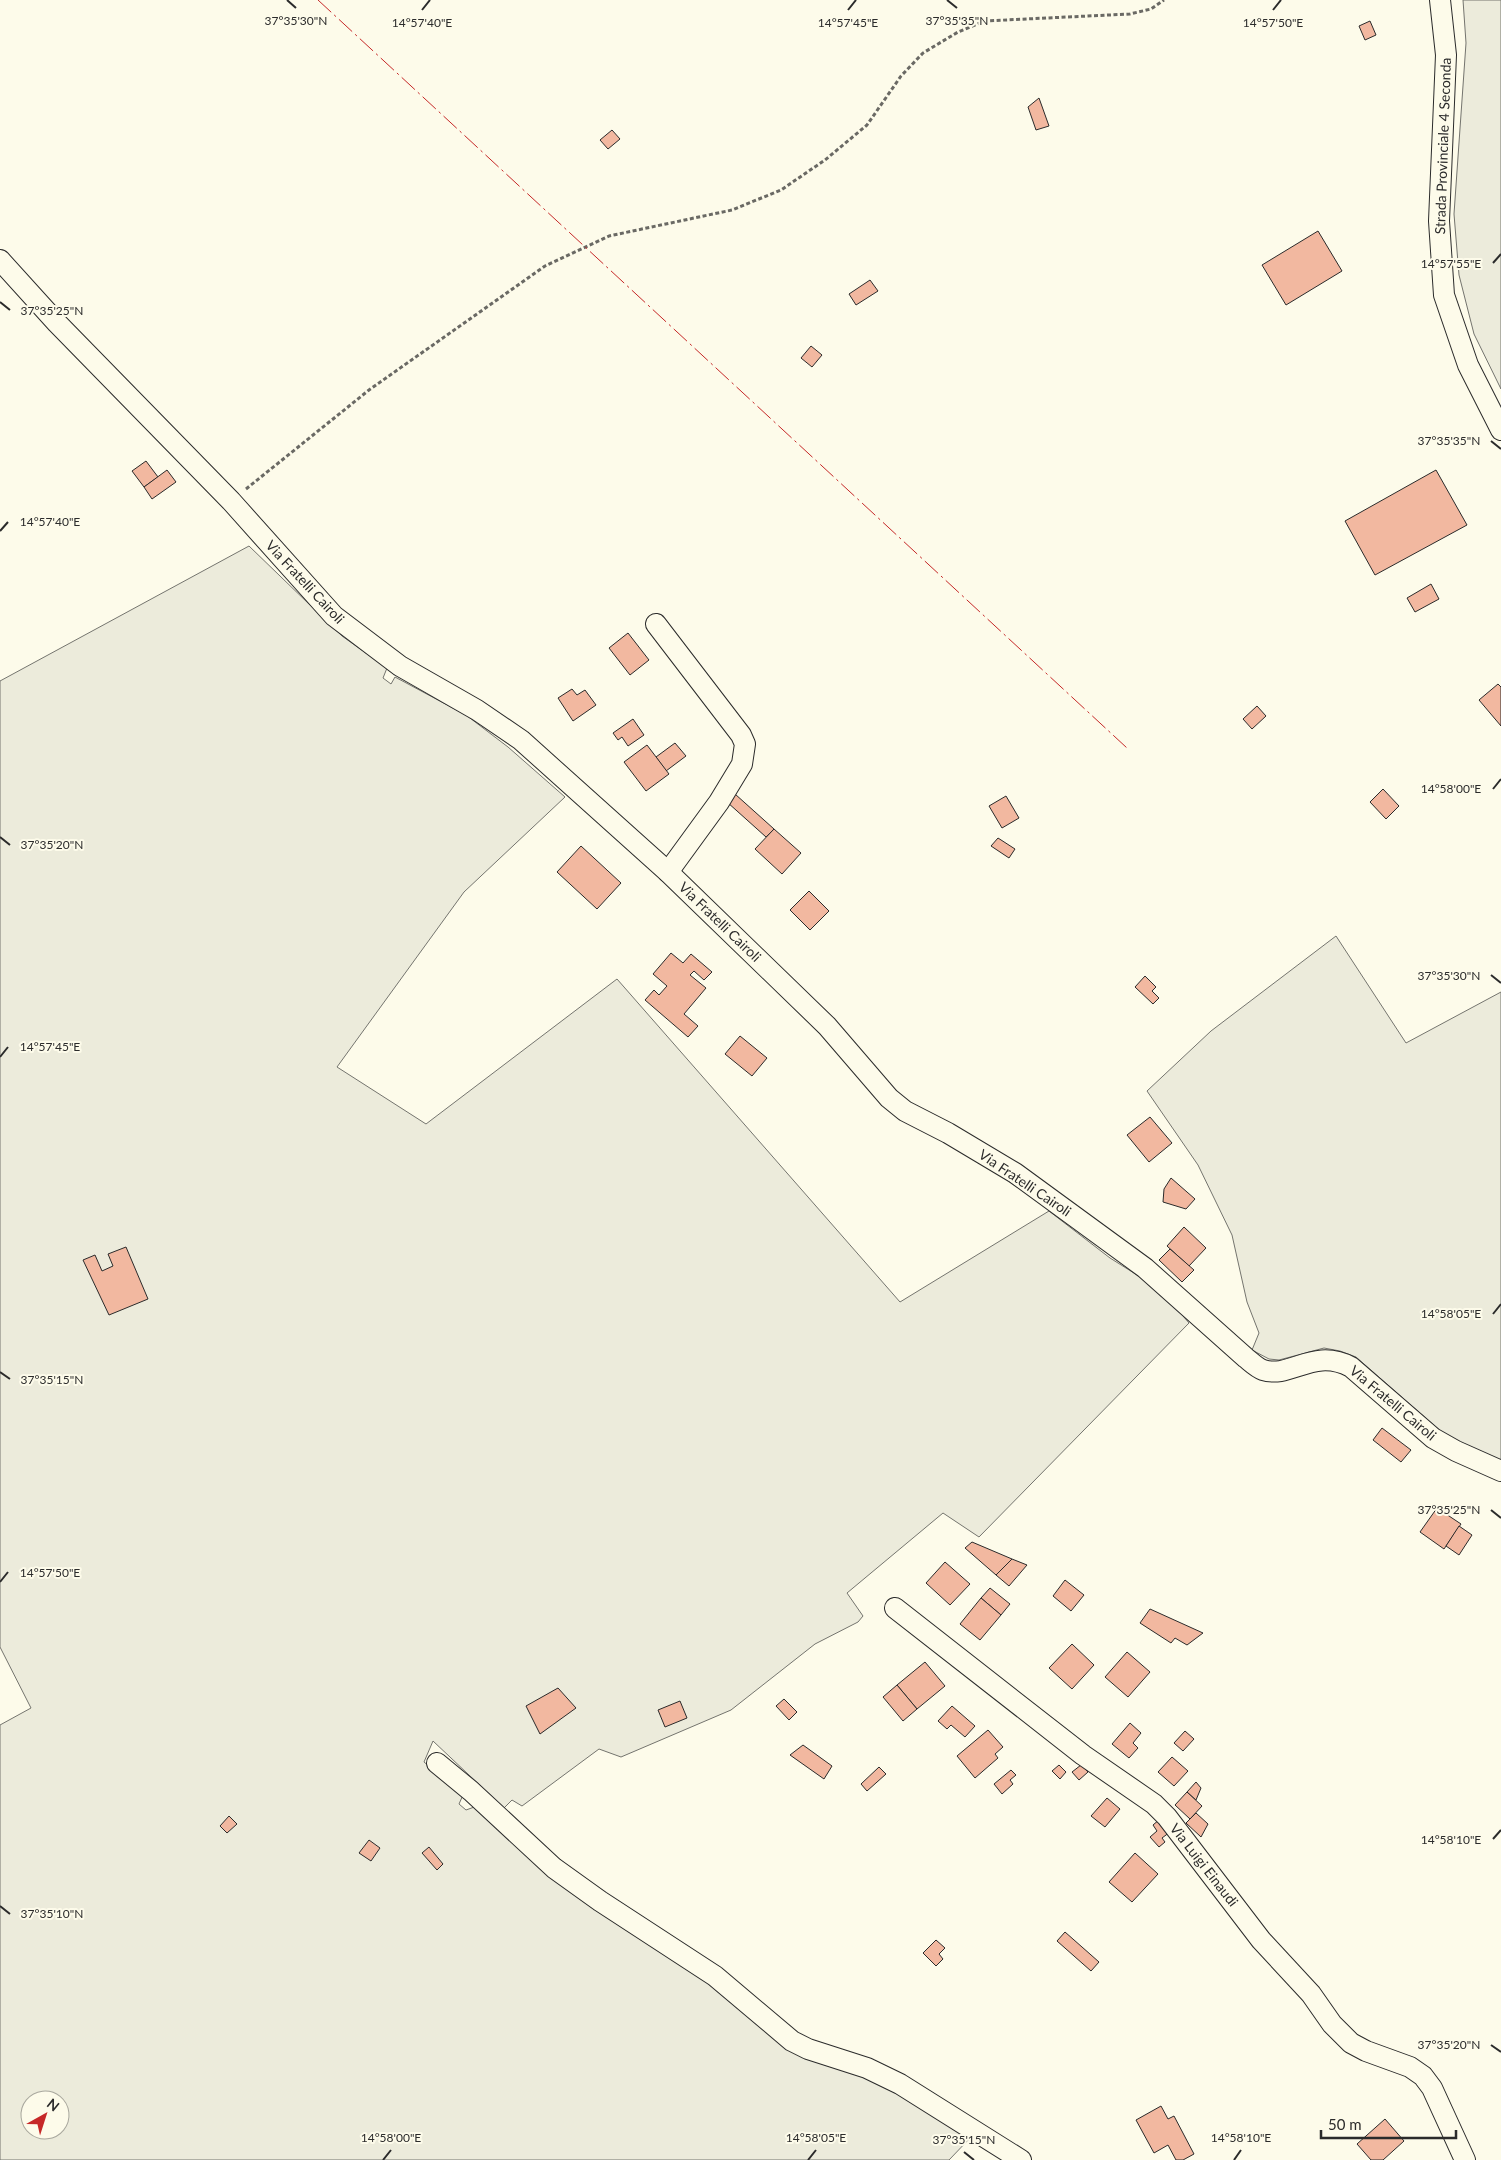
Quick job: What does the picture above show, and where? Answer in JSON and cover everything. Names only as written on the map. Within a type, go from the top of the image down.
[{"type":"street","name":"Strada Provinciale 4 Seconda","points":[[1440,0],[1446,55],[1439,221],[1444,295],[1468,365],[1501,430]]},
{"type":"street","name":"Via Fratelli Cairoli","points":[[0,260],[57,323],[231,501],[334,616],[400,666],[477,710],[521,740],[668,872],[827,1026],[889,1098],[905,1111],[948,1133],[1015,1173],[1145,1268],[1262,1369],[1276,1372],[1310,1362],[1326,1360],[1340,1362],[1351,1367],[1433,1438],[1501,1472]]},
{"type":"street","points":[[656,624],[741,735],[744,744],[742,764],[729,787],[668,872]]},
{"type":"street","name":"Via Luigi Einaudi","points":[[895,1608],[1083,1755],[1154,1804],[1167,1816],[1262,1940],[1311,1994],[1332,2024],[1350,2042],[1366,2051],[1410,2068],[1423,2076],[1432,2088],[1465,2160]]},
{"type":"street","points":[[436,1763],[471,1791],[554,1868],[600,1901],[715,1976],[792,2041],[808,2050],[867,2068],[900,2084],[1021,2160]]},
{"type":"path","points":[[231,501],[369,390],[545,266],[609,236],[732,210],[781,190],[825,160],[867,125],[901,76],[923,53],[958,32],[985,21],[1130,14],[1151,9],[1164,0]]},
{"type":"shaded area","points":[[1463,0],[1501,0],[1501,389],[1474,334],[1459,275],[1454,214],[1466,43]]},
{"type":"shaded area","points":[[249,546],[342,636],[387,668],[383,678],[391,684],[395,677],[466,715],[508,747],[565,797],[464,892],[337,1067],[426,1124],[617,979],[900,1302],[1049,1211],[1110,1258],[1161,1290],[1189,1323],[979,1537],[943,1513],[847,1593],[863,1616],[858,1622],[815,1644],[731,1710],[621,1757],[599,1749],[522,1806],[512,1800],[504,1808],[433,1741],[424,1762],[463,1795],[459,1804],[466,1810],[477,1806],[709,1980],[971,2137],[949,2160],[0,2160],[0,1725],[31,1708],[0,1647],[0,681]]},
{"type":"shaded area","points":[[1336,936],[1406,1043],[1501,992],[1501,1461],[1445,1435],[1356,1357],[1324,1348],[1279,1360],[1269,1359],[1252,1350],[1259,1333],[1247,1302],[1232,1235],[1198,1165],[1147,1091],[1211,1031]]},
{"type":"building","points":[[1370,21],[1376,35],[1365,40],[1359,26]]},
{"type":"building","points":[[1039,98],[1049,126],[1036,130],[1028,107]]},
{"type":"building","points":[[612,130],[620,139],[608,149],[600,140]]},
{"type":"building","points":[[1318,231],[1342,271],[1286,305],[1262,265]]},
{"type":"building","points":[[870,280],[878,291],[856,305],[849,294]]},
{"type":"building","points":[[811,346],[822,355],[812,367],[801,358]]},
{"type":"building","points":[[146,461],[158,477],[144,487],[132,471]]},
{"type":"building","points":[[167,470],[176,482],[152,499],[144,487]]},
{"type":"building","points":[[1436,470],[1467,525],[1375,575],[1345,521]]},
{"type":"building","points":[[1431,584],[1439,599],[1415,612],[1407,598]]},
{"type":"building","points":[[628,633],[649,660],[630,675],[609,648]]},
{"type":"building","points":[[1498,684],[1501,687],[1501,726],[1479,700]]},
{"type":"building","points":[[572,689],[577,695],[585,690],[596,705],[573,721],[558,698]]},
{"type":"building","points":[[1257,706],[1266,716],[1252,729],[1243,719]]},
{"type":"building","points":[[633,719],[644,735],[628,746],[622,737],[618,740],[613,733]]},
{"type":"building","points":[[675,743],[686,756],[666,771],[656,757]]},
{"type":"building","points":[[647,745],[669,774],[646,791],[624,762]]},
{"type":"building","points":[[1383,789],[1399,806],[1386,819],[1370,802]]},
{"type":"building","points":[[735,794],[774,829],[766,837],[727,802]]},
{"type":"building","points":[[1006,796],[1019,818],[1002,828],[989,806]]},
{"type":"building","points":[[774,829],[801,853],[782,874],[755,849]]},
{"type":"building","points":[[998,838],[1015,849],[1009,858],[991,846]]},
{"type":"building","points":[[581,846],[621,883],[597,909],[557,872]]},
{"type":"building","points":[[809,891],[829,911],[810,930],[790,910]]},
{"type":"building","points":[[671,953],[683,963],[691,954],[712,972],[704,980],[694,971],[690,975],[706,988],[684,1014],[698,1026],[688,1037],[645,1000],[654,990],[659,995],[667,986],[653,974]]},
{"type":"building","points":[[1145,976],[1156,987],[1152,991],[1159,998],[1153,1004],[1135,987]]},
{"type":"building","points":[[740,1036],[767,1058],[752,1076],[725,1054]]},
{"type":"building","points":[[1150,1117],[1172,1143],[1149,1162],[1127,1135]]},
{"type":"building","points":[[1171,1178],[1195,1199],[1186,1209],[1163,1202],[1164,1189]]},
{"type":"building","points":[[1184,1227],[1206,1248],[1189,1266],[1167,1246]]},
{"type":"building","points":[[126,1247],[148,1299],[109,1315],[83,1260],[95,1255],[102,1271],[113,1266],[108,1254]]},
{"type":"building","points":[[1170,1249],[1194,1270],[1182,1282],[1159,1260]]},
{"type":"building","points":[[1382,1428],[1411,1450],[1401,1462],[1373,1440]]},
{"type":"building","points":[[1437,1508],[1461,1524],[1444,1549],[1420,1532]]},
{"type":"building","points":[[1459,1526],[1472,1535],[1459,1555],[1446,1546]]},
{"type":"building","points":[[972,1542],[1012,1559],[996,1575],[965,1548]]},
{"type":"building","points":[[1012,1559],[1027,1565],[1009,1586],[996,1575]]},
{"type":"building","points":[[945,1562],[970,1584],[950,1605],[926,1583]]},
{"type":"building","points":[[1065,1580],[1084,1595],[1071,1611],[1053,1596]]},
{"type":"building","points":[[990,1588],[1010,1604],[1001,1615],[981,1598]]},
{"type":"building","points":[[981,1598],[1001,1615],[980,1640],[960,1624]]},
{"type":"building","points":[[1150,1609],[1203,1633],[1187,1645],[1175,1638],[1171,1643],[1140,1623]]},
{"type":"building","points":[[1072,1644],[1094,1665],[1072,1689],[1049,1668]]},
{"type":"building","points":[[1127,1652],[1150,1672],[1128,1697],[1105,1677]]},
{"type":"building","points":[[925,1662],[945,1686],[917,1709],[897,1685]]},
{"type":"building","points":[[897,1685],[917,1709],[903,1721],[883,1697]]},
{"type":"building","points":[[558,1688],[576,1708],[540,1734],[526,1706]]},
{"type":"building","points":[[784,1699],[797,1712],[789,1720],[776,1706]]},
{"type":"building","points":[[680,1701],[687,1718],[665,1727],[658,1710]]},
{"type":"building","points":[[952,1706],[975,1726],[965,1737],[951,1725],[947,1729],[938,1721]]},
{"type":"building","points":[[1130,1723],[1141,1733],[1133,1743],[1138,1748],[1129,1758],[1112,1744]]},
{"type":"building","points":[[988,1730],[1003,1747],[995,1754],[998,1758],[975,1778],[957,1756]]},
{"type":"building","points":[[1185,1731],[1194,1739],[1183,1751],[1174,1743]]},
{"type":"building","points":[[803,1745],[832,1766],[824,1779],[790,1755]]},
{"type":"building","points":[[1172,1757],[1188,1771],[1174,1786],[1158,1772]]},
{"type":"building","points":[[1059,1765],[1066,1772],[1060,1779],[1052,1771]]},
{"type":"building","points":[[1081,1765],[1088,1772],[1079,1780],[1072,1772]]},
{"type":"building","points":[[879,1767],[886,1774],[867,1791],[861,1784]]},
{"type":"building","points":[[1011,1770],[1016,1775],[1010,1780],[1013,1784],[1002,1794],[994,1784]]},
{"type":"building","points":[[1196,1782],[1201,1788],[1196,1800],[1187,1792]]},
{"type":"building","points":[[1187,1792],[1202,1806],[1190,1819],[1175,1805]]},
{"type":"building","points":[[1107,1798],[1120,1809],[1105,1827],[1091,1816]]},
{"type":"building","points":[[1196,1813],[1208,1824],[1201,1837],[1186,1823]]},
{"type":"building","points":[[229,1816],[237,1824],[227,1833],[220,1826]]},
{"type":"building","points":[[1160,1819],[1170,1832],[1162,1838],[1165,1842],[1159,1847],[1150,1837],[1157,1831],[1153,1825]]},
{"type":"building","points":[[369,1840],[380,1848],[371,1861],[359,1853]]},
{"type":"building","points":[[429,1847],[443,1864],[437,1870],[422,1853]]},
{"type":"building","points":[[1135,1853],[1158,1874],[1132,1902],[1109,1882]]},
{"type":"building","points":[[1065,1932],[1099,1962],[1091,1971],[1057,1941]]},
{"type":"building","points":[[936,1940],[945,1948],[939,1954],[943,1959],[936,1966],[923,1953]]},
{"type":"building","points":[[1161,2106],[1168,2119],[1174,2116],[1194,2154],[1183,2160],[1176,2160],[1168,2145],[1154,2153],[1136,2120]]},
{"type":"building","points":[[1385,2119],[1404,2141],[1383,2160],[1371,2160],[1357,2144]]},
{"type":"power","points":[[318,0],[1127,748]]}]
